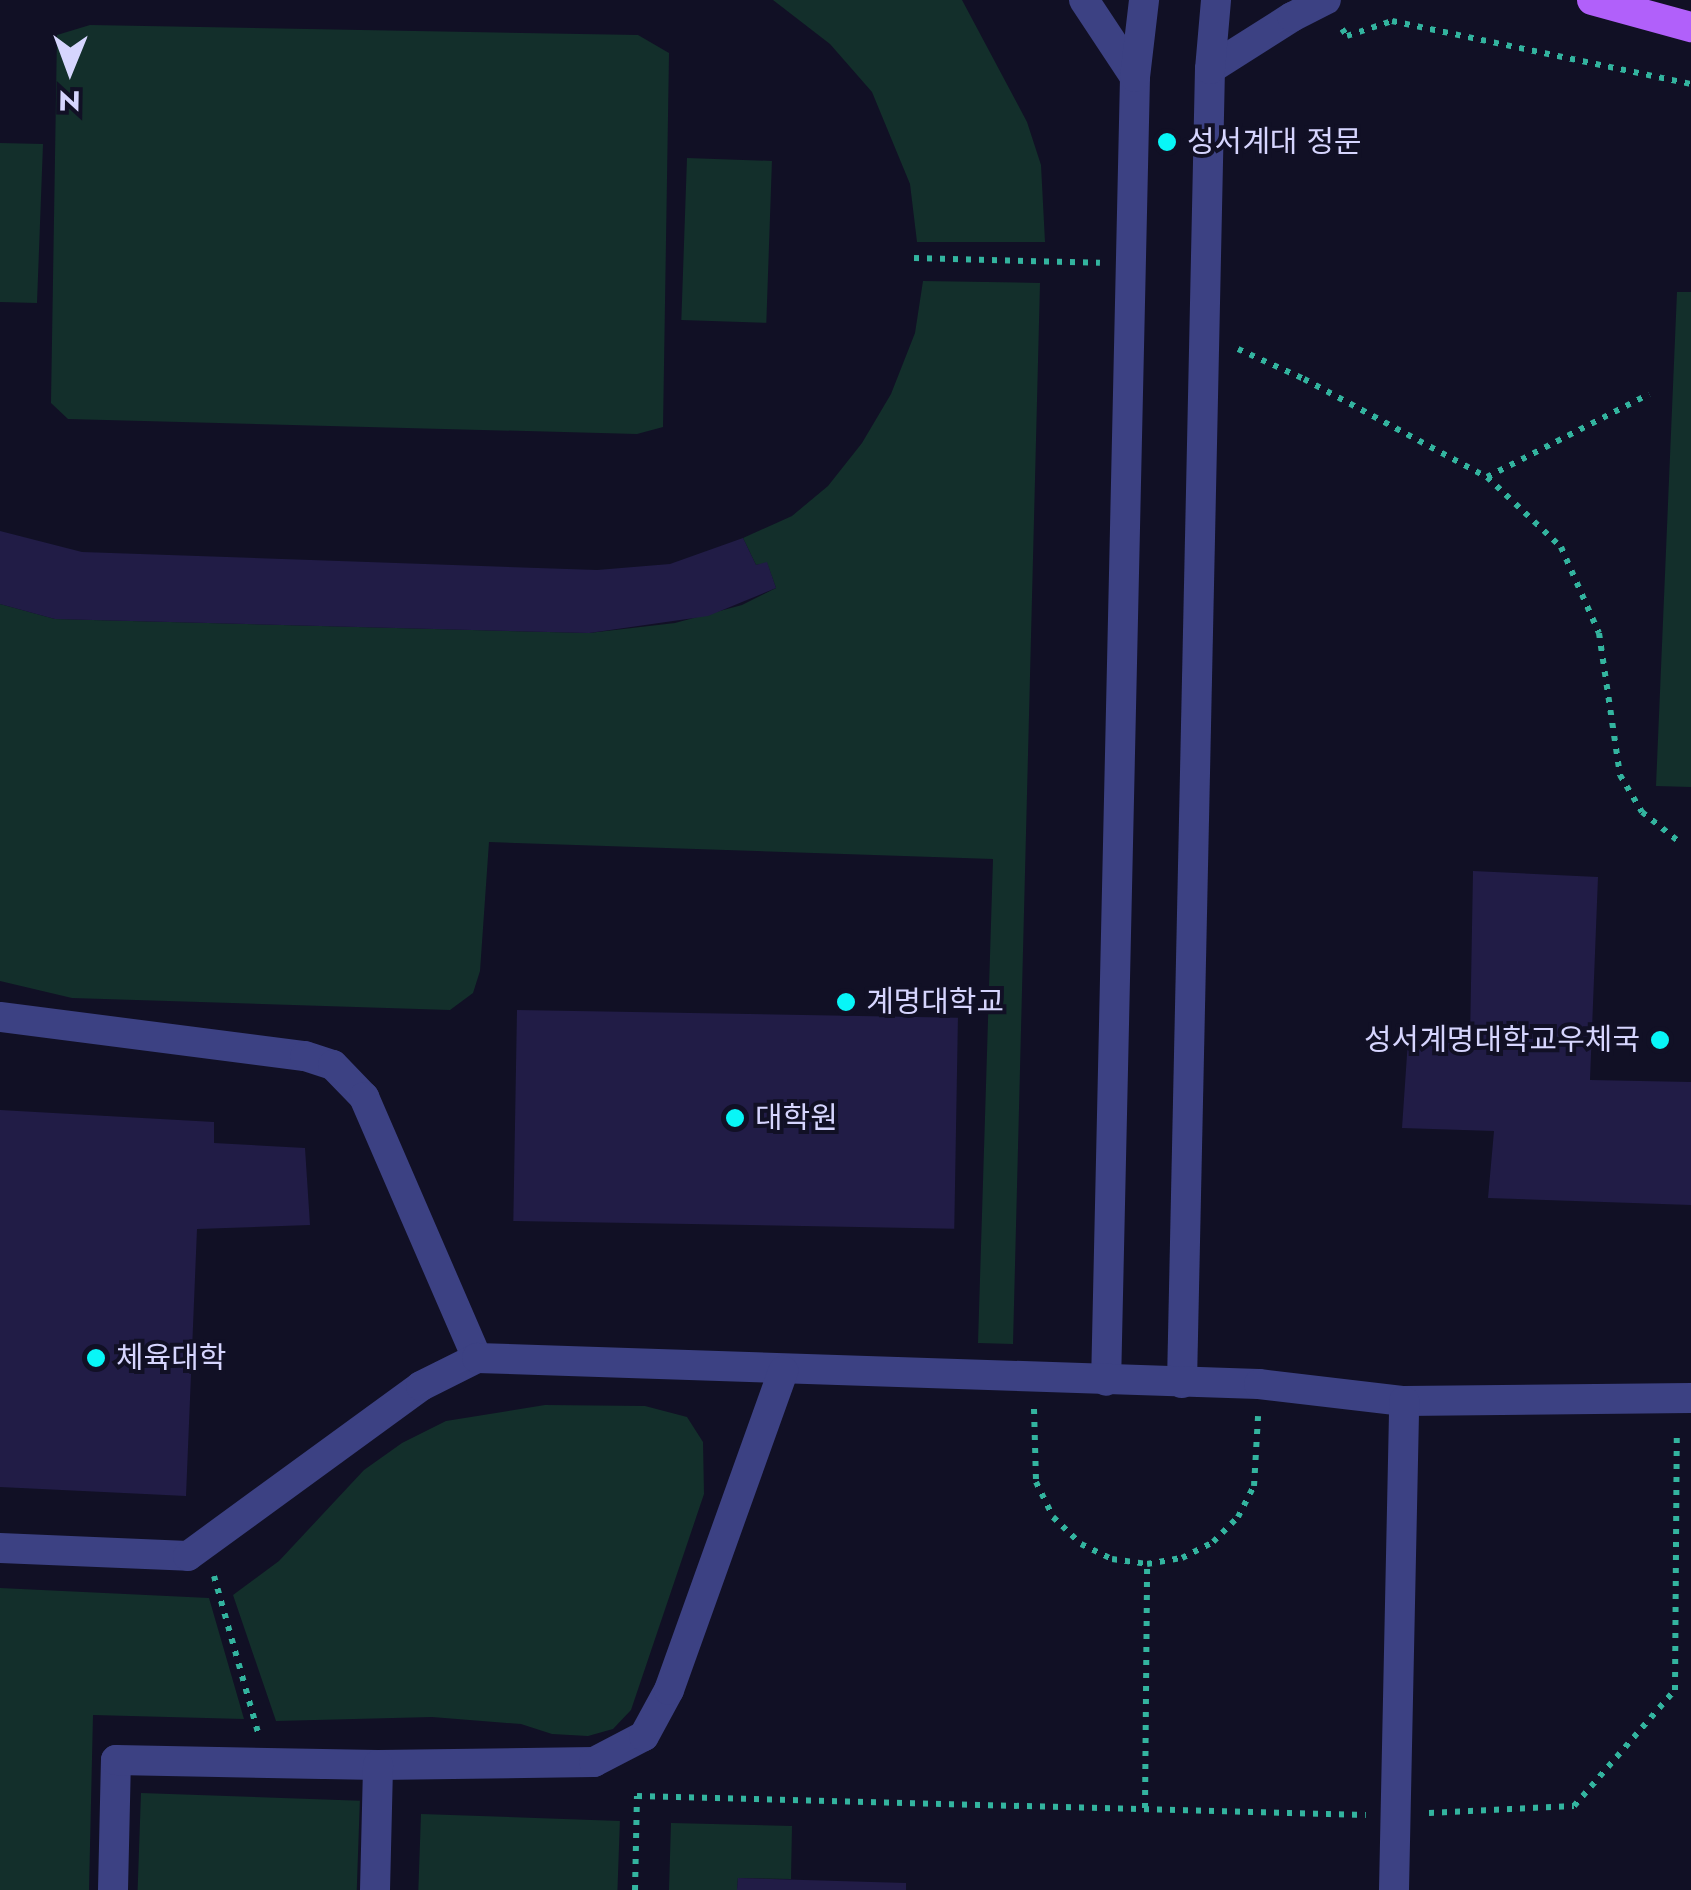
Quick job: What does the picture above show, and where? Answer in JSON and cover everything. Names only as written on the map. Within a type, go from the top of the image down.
[{"type":"main road","points":[[1592,0],[1691,26]]},
{"type":"lane","points":[[1084,0],[1135,77]]},
{"type":"lane","points":[[1106,1381],[1135,77],[1144,0]]},
{"type":"lane","points":[[1182,1382],[1210,69],[1216,0]]},
{"type":"lane","points":[[1210,69],[1324,1]]},
{"type":"lane","points":[[0,1017],[305,1056],[333,1065],[364,1097],[477,1358]]},
{"type":"lane","points":[[0,1548],[188,1556],[420,1386],[477,1358],[1259,1384],[1404,1401],[1684,1398]]},
{"type":"lane","points":[[113,1890],[116,1760],[378,1765],[594,1762],[644,1736],[669,1690],[783,1371]]},
{"type":"lane","points":[[1394,1890],[1404,1401]]},
{"type":"lane","points":[[375,1890],[378,1765]]},
{"type":"path","points":[[1324,1],[1347,36],[1392,21],[1691,84]]},
{"type":"path","points":[[914,258],[1131,264]]},
{"type":"path","points":[[1205,334],[1304,379],[1487,476],[1560,547],[1599,634],[1620,775],[1642,812],[1682,844]]},
{"type":"path","points":[[1487,476],[1650,394]]},
{"type":"path","points":[[1036,1378],[1032,1443],[1036,1482],[1053,1517],[1081,1544],[1112,1560],[1147,1564],[1182,1558],[1213,1542],[1238,1517],[1254,1486],[1259,1384]]},
{"type":"path","points":[[634,1890],[636,1796],[1396,1816],[1574,1806],[1675,1690],[1684,1398]]},
{"type":"path","points":[[204,1544],[266,1763]]},
{"type":"path","points":[[1145,1808],[1147,1564]]},
{"type":"green space","points":[[773,0],[962,0],[1027,122],[1041,165],[1045,242],[917,242],[910,184],[872,92],[830,44]]},
{"type":"green space","points":[[90,25],[638,35],[669,53],[663,427],[637,434],[68,419],[51,403],[57,35]]},
{"type":"green space","points":[[0,143],[43,144],[37,303],[0,302]]},
{"type":"green space","points":[[687,158],[772,161],[766,323],[681,320]]},
{"type":"green space","points":[[923,281],[1040,283],[1013,1344],[978,1343],[993,859],[489,842],[480,971],[473,993],[450,1010],[72,998],[0,981],[0,604],[55,619],[589,633],[675,623],[742,605],[776,588],[767,563],[756,565],[743,538],[792,516],[828,486],[862,443],[891,394],[915,333]]},
{"type":"green space","points":[[1677,292],[1691,292],[1691,787],[1656,786]]},
{"type":"green space","points":[[545,1405],[645,1406],[687,1417],[703,1442],[704,1494],[631,1710],[613,1729],[588,1736],[552,1734],[521,1724],[432,1717],[276,1721],[233,1595],[279,1561],[364,1470],[402,1443],[446,1421]]},
{"type":"green space","points":[[0,1588],[209,1598],[244,1719],[93,1715],[89,1890],[0,1890]]},
{"type":"green space","points":[[141,1793],[360,1801],[357,1890],[138,1890]]},
{"type":"green space","points":[[421,1814],[620,1821],[617,1890],[418,1890]]},
{"type":"green space","points":[[671,1823],[792,1826],[791,1879],[738,1878],[737,1890],[669,1890]]},
{"type":"building","points":[[0,531],[82,552],[597,570],[670,564],[743,538],[756,565],[767,562],[776,588],[708,616],[589,633],[55,619],[0,604]]},
{"type":"building","points":[[1473,871],[1598,877],[1590,1080],[1691,1082],[1691,1205],[1488,1198],[1494,1131],[1402,1128],[1408,1040],[1470,1041]]},
{"type":"building","name":"대학원","points":[[517,1010],[958,1018],[954,1229],[513,1221]]},
{"type":"building","name":"체육대학","points":[[0,1110],[214,1122],[214,1143],[305,1148],[310,1225],[197,1229],[186,1496],[0,1487]]},
{"type":"building","points":[[738,1878],[906,1883],[906,1890],[737,1890]]},
{"type":"place","name":"성서계대 정문","points":[[1167,142]]},
{"type":"place","name":"계명대학교","points":[[846,1002]]},
{"type":"place","name":"성서계명대학교우체국","points":[[1660,1040]]},
{"type":"place","name":"대학원","points":[[735,1118]]},
{"type":"place","name":"체육대학","points":[[96,1358]]}]
